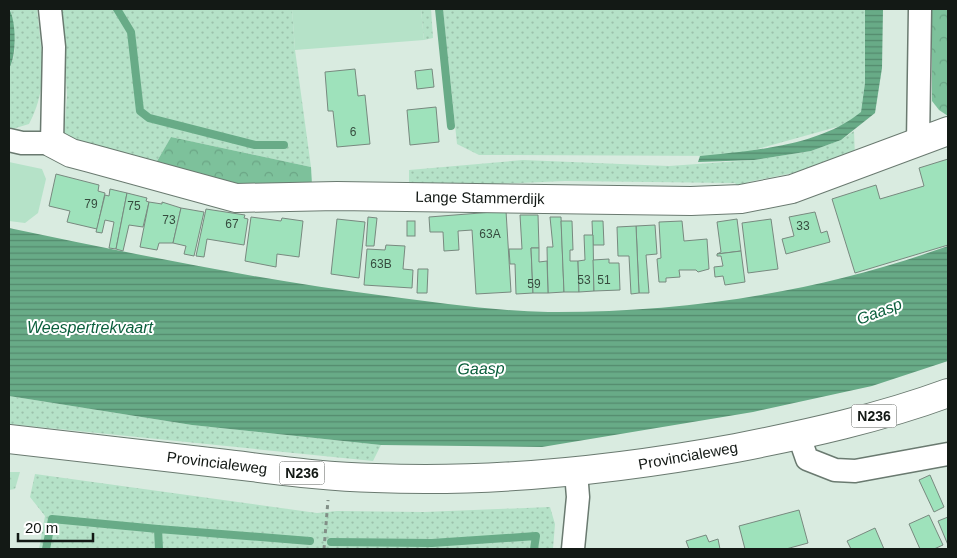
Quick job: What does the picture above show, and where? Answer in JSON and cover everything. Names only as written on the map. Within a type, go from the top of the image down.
[{"type":"main road","name":"Lange Stammerdijk","points":[[52,143],[77,155],[236,198],[337,196],[691,201],[741,200],[792,189],[948,131]]},
{"type":"main road","name":"Provincialeweg","points":[[9,439],[330,475],[374,478],[482,478],[598,471],[707,453],[800,436],[919,404],[948,393]]},
{"type":"street","points":[[50,9],[54,47],[52,143]]},
{"type":"street","points":[[918,143],[920,9]]},
{"type":"street","name":"Lange Stammerdijk","points":[[9,140],[22,143],[52,143]]},
{"type":"street","points":[[800,436],[807,459],[835,470],[855,471],[948,454]]},
{"type":"street","points":[[573,549],[578,497],[576,472]]},
{"type":"path","points":[[324,549],[330,475]]},
{"type":"green space","points":[[10,9],[37,9],[42,54],[42,82],[36,110],[29,124],[9,130],[9,68],[15,47]]},
{"type":"green space","points":[[61,9],[292,9],[295,50],[311,167],[171,137],[156,163],[64,136],[67,95]]},
{"type":"green space","points":[[292,9],[421,9],[424,40],[295,50]]},
{"type":"green space","points":[[421,9],[431,9],[433,38],[424,40]]},
{"type":"green space","points":[[443,9],[865,9],[865,83],[861,112],[862,120],[732,156],[479,155],[457,144]]},
{"type":"green space","points":[[932,9],[948,9],[948,116],[939,110],[932,101]]},
{"type":"green space","points":[[854,131],[855,158],[822,167],[748,182],[741,190],[735,183],[565,181],[425,187],[409,194],[409,170],[523,160],[669,166],[754,160],[811,151],[841,140]]},
{"type":"green space","points":[[171,137],[311,167],[312,185],[236,184],[156,163]]},
{"type":"green space","points":[[9,162],[42,169],[46,179],[38,213],[25,223],[9,221]]},
{"type":"green space","points":[[9,396],[192,425],[381,445],[373,461],[9,424]]},
{"type":"green space","points":[[9,472],[20,472],[15,489],[9,490]]},
{"type":"green space","points":[[35,474],[317,513],[337,511],[424,512],[550,507],[555,524],[553,549],[39,549],[45,516],[30,497]]},
{"type":"water","points":[[9,9],[15,38],[12,63],[9,68]]},
{"type":"water","points":[[865,9],[883,9],[882,68],[875,113],[841,140],[811,151],[754,160],[698,162],[700,156],[763,149],[805,140],[826,133],[861,112],[865,83]]},
{"type":"water","name":"Weespertrekvaart","points":[[9,228],[150,257],[338,290],[467,306],[548,312],[650,309],[751,297],[851,276],[948,246],[948,361],[872,386],[753,412],[542,447],[381,445],[192,425],[9,396]]},
{"type":"building","points":[[355,69],[358,96],[365,95],[370,144],[337,147],[333,111],[328,111],[325,72]]},
{"type":"building","points":[[432,69],[434,87],[417,89],[415,71]]},
{"type":"building","points":[[436,107],[439,142],[410,145],[407,110]]},
{"type":"building","points":[[948,159],[948,245],[855,273],[832,199],[876,185],[880,199],[924,186],[919,168]]},
{"type":"building","points":[[56,174],[99,185],[98,191],[105,193],[97,229],[67,222],[70,211],[49,206]]},
{"type":"building","points":[[110,189],[127,193],[116,249],[109,248],[114,222],[105,220],[102,233],[96,232],[105,195],[109,196]]},
{"type":"building","points":[[127,193],[147,198],[146,201],[149,202],[143,227],[129,225],[123,251],[116,249]]},
{"type":"building","points":[[149,202],[162,204],[162,202],[181,208],[173,243],[159,243],[157,250],[140,247]]},
{"type":"building","points":[[181,208],[204,212],[194,256],[184,254],[186,246],[173,243]]},
{"type":"building","points":[[206,209],[245,215],[244,218],[248,219],[244,245],[207,239],[204,257],[196,256]]},
{"type":"building","points":[[506,211],[511,292],[476,294],[472,230],[458,231],[459,250],[444,251],[443,232],[430,232],[429,217]]},
{"type":"building","points":[[815,212],[821,233],[827,231],[830,242],[786,254],[782,239],[794,236],[789,217]]},
{"type":"building","points":[[520,215],[538,215],[539,248],[531,248],[533,293],[516,294],[515,264],[510,264],[509,249],[522,249]]},
{"type":"building","points":[[251,217],[281,221],[282,218],[303,221],[299,257],[277,254],[276,267],[245,261]]},
{"type":"building","points":[[368,217],[377,218],[374,246],[366,246]]},
{"type":"building","points":[[550,217],[561,217],[564,292],[548,293],[547,247],[553,247]]},
{"type":"building","points":[[337,219],[365,222],[359,278],[331,274]]},
{"type":"building","points":[[737,219],[741,251],[717,254],[721,252],[717,222]]},
{"type":"building","points":[[771,219],[778,269],[748,273],[742,223]]},
{"type":"building","points":[[407,221],[415,221],[415,236],[407,236]]},
{"type":"building","points":[[561,221],[572,221],[573,250],[570,250],[570,261],[578,261],[579,292],[564,292]]},
{"type":"building","points":[[592,221],[603,221],[604,245],[593,245]]},
{"type":"building","points":[[682,221],[684,241],[707,239],[709,269],[698,272],[696,270],[679,270],[680,277],[666,278],[666,282],[659,282],[657,259],[661,258],[659,222]]},
{"type":"building","points":[[655,225],[657,254],[646,255],[649,293],[639,293],[636,226]]},
{"type":"building","points":[[636,226],[639,293],[631,294],[629,256],[618,256],[617,227]]},
{"type":"building","points":[[584,235],[593,235],[594,291],[579,292],[578,261],[585,260]]},
{"type":"building","points":[[386,245],[405,246],[403,269],[413,270],[412,288],[364,285],[367,249],[385,250]]},
{"type":"building","points":[[531,248],[539,248],[539,262],[547,261],[548,293],[533,293]]},
{"type":"building","points":[[741,251],[745,282],[725,285],[723,276],[715,277],[714,267],[723,266],[721,256],[717,256],[717,254]]},
{"type":"building","points":[[609,259],[609,263],[619,263],[620,290],[594,291],[593,260]]},
{"type":"building","points":[[418,269],[428,269],[427,293],[417,293]]},
{"type":"building","points":[[930,475],[944,507],[934,512],[919,480]]},
{"type":"building","points":[[799,510],[808,543],[786,549],[745,549],[739,526]]},
{"type":"building","points":[[929,515],[943,545],[934,549],[920,549],[909,524]]},
{"type":"building","points":[[948,517],[948,545],[938,521]]},
{"type":"building","points":[[875,528],[884,549],[851,549],[847,541]]},
{"type":"building","points":[[706,535],[709,542],[718,539],[720,549],[689,549],[686,541]]},
{"type":"waterway","points":[[117,9],[131,32],[140,111],[149,118],[255,145],[284,145]]},
{"type":"waterway","points":[[439,9],[451,126]]},
{"type":"waterway","points":[[46,549],[52,519],[158,529],[159,549]]},
{"type":"waterway","points":[[158,529],[310,541]]},
{"type":"waterway","points":[[331,542],[432,543],[536,536],[534,549]]},
{"type":"water label","name":"Gaasp","points":[[879,311]]},
{"type":"water label","name":"Gaasp","points":[[481,368]]}]
